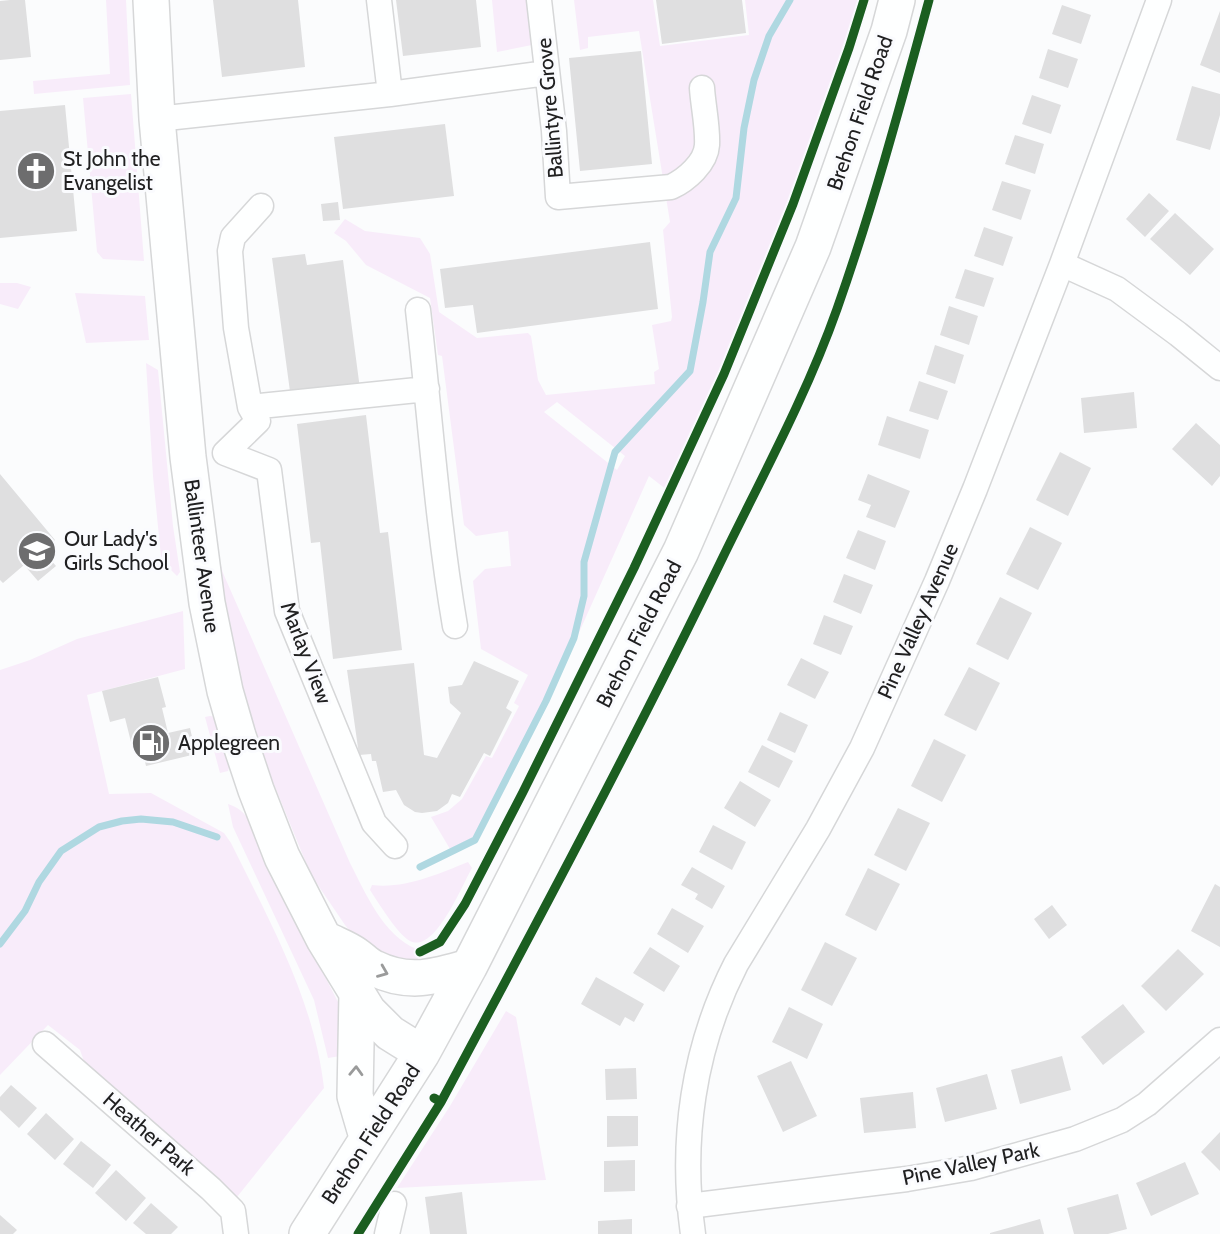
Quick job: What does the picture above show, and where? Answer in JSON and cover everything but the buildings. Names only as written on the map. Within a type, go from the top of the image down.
[{"type":"main road","name":"Ballinteer Avenue","points":[[151,0],[157,119],[188,457],[207,603],[223,680],[238,736],[282,858],[324,939],[368,1011],[383,1027],[422,1053]]},
{"type":"main road","name":"Brehon Field Road","points":[[307,1234],[422,1053],[469,967],[681,551],[813,247],[889,31],[897,0]]},
{"type":"main road","points":[[324,939],[354,953],[371,967],[393,976],[420,979],[469,967]]},
{"type":"main road","points":[[357,993],[355,1096],[367,1138]]},
{"type":"street","points":[[379,0],[390,94]]},
{"type":"street","name":"Ballintyre Grove","points":[[539,0],[554,131],[558,197],[671,187],[683,181],[702,160],[707,147],[702,88]]},
{"type":"street","name":"Pine Valley Avenue","points":[[693,1234],[688,1181],[690,1110],[699,1063],[721,995],[736,964],[818,829],[862,748],[937,581],[1062,264],[1159,0]]},
{"type":"street","points":[[157,119],[390,94],[547,73]]},
{"type":"street","points":[[188,457],[225,453],[258,421],[250,407],[236,328],[230,251],[233,237],[261,206]]},
{"type":"street","points":[[1062,264],[1117,289],[1220,368]]},
{"type":"street","points":[[418,310],[444,560],[455,626]]},
{"type":"street","points":[[250,407],[427,389]]},
{"type":"street","name":"Marlay View","points":[[225,453],[269,470],[287,611],[374,823],[395,846]]},
{"type":"street","name":"Pine Valley Park","points":[[689,1206],[907,1179],[971,1168],[1075,1139],[1122,1120],[1147,1104],[1220,1040]]},
{"type":"street","name":"Heather Park","points":[[45,1044],[211,1189],[233,1211],[236,1234]]},
{"type":"street","points":[[387,1234],[394,1203]]},
{"type":"shaded area","points":[[106,0],[126,0],[130,85],[34,94],[33,81],[110,74]]},
{"type":"shaded area","points":[[492,0],[533,0],[537,44],[497,52]]},
{"type":"shaded area","points":[[574,0],[653,0],[660,46],[749,35],[745,0],[858,0],[777,232],[722,368],[667,490],[649,476],[552,693],[481,833],[450,849],[431,817],[448,811],[462,799],[486,756],[492,758],[519,706],[514,703],[528,675],[481,649],[473,581],[485,569],[511,566],[508,531],[476,536],[464,525],[442,356],[438,355],[430,298],[366,265],[346,241],[334,233],[345,219],[365,231],[420,238],[430,254],[439,312],[477,338],[528,333],[531,336],[538,380],[546,395],[655,384],[654,372],[659,369],[652,325],[671,321],[672,317],[663,230],[670,222],[639,31],[588,37],[588,48],[580,50]],"holes":[[[557,402],[625,456],[617,470],[544,412]]]},
{"type":"shaded area","points":[[131,94],[144,261],[103,259],[97,252],[83,98]]},
{"type":"shaded area","points":[[0,283],[17,283],[31,287],[18,309],[0,304]]},
{"type":"shaded area","points":[[75,293],[145,296],[149,340],[86,343]]},
{"type":"shaded area","points":[[146,363],[158,370],[180,572],[177,576],[168,567],[162,567]]},
{"type":"shaded area","points":[[208,486],[223,573],[350,863],[385,924],[405,943],[417,949],[416,967],[360,943],[311,875],[264,760],[240,683],[223,604]]},
{"type":"shaded area","points":[[183,611],[185,669],[87,695],[109,794],[151,793],[224,833],[275,932],[311,1024],[324,1088],[237,1197],[85,1064],[80,1050],[48,1025],[0,1075],[0,670],[77,639]]},
{"type":"shaded area","points":[[205,717],[215,717],[230,765],[228,771],[220,773]]},
{"type":"shaded area","points":[[228,804],[241,811],[250,822],[283,895],[338,1002],[343,1018],[347,1055],[328,1058],[314,1000],[233,827]]},
{"type":"shaded area","points":[[468,862],[472,868],[447,916],[429,937],[419,942],[405,938],[370,890],[372,885],[409,883]]},
{"type":"shaded area","points":[[506,1011],[516,1017],[546,1180],[397,1188],[450,1106]]},
{"type":"waterway","points":[[420,867],[475,840],[546,701],[574,638],[584,596],[584,562],[615,452],[690,371],[710,252],[736,198],[744,128],[754,80],[769,36],[790,0]]},
{"type":"waterway","points":[[0,944],[25,911],[39,882],[61,851],[99,827],[141,819],[173,822],[217,837]]},
{"type":"cycle path","points":[[420,952],[440,942],[465,904],[634,568],[724,374],[793,204],[864,0]]},
{"type":"cycle path","points":[[441,1102],[655,694],[812,372],[863,232],[929,0]]},
{"type":"cycle path","points":[[358,1234],[441,1102],[434,1098]]},
{"type":"place","name":"St John the Evangelist","points":[[36,171]]},
{"type":"place","name":"Our Lady's Girls School","points":[[37,551]]},
{"type":"place","name":"Applegreen","points":[[151,743]]}]
